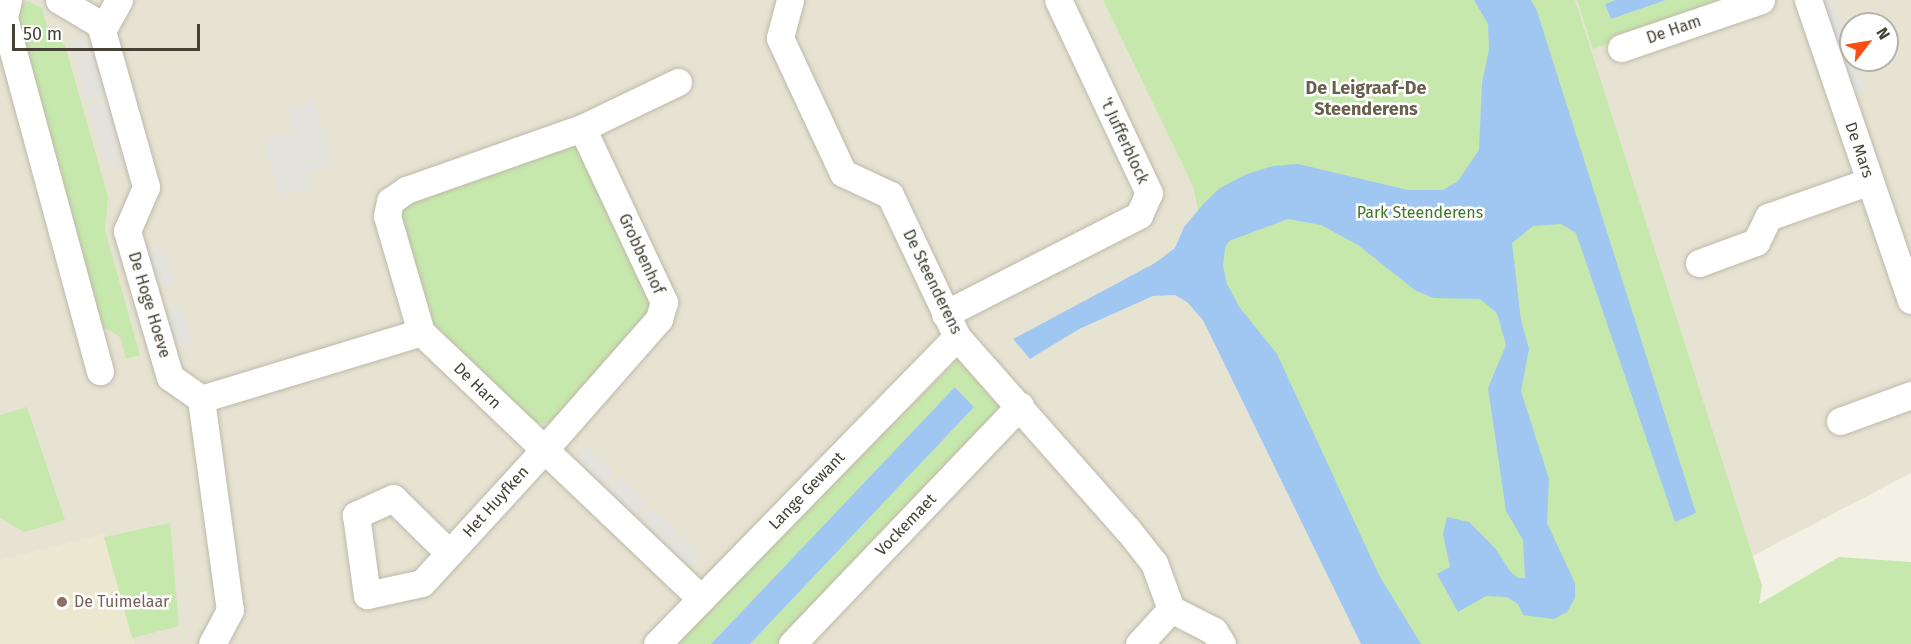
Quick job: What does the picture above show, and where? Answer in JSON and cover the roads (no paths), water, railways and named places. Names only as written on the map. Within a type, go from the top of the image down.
[{"type":"street","points":[[8,0],[4,18],[100,371]]},
{"type":"street","points":[[58,0],[103,26],[119,0]]},
{"type":"street","name":"De Steenderens","points":[[790,0],[780,38],[843,173],[890,195],[951,325],[1154,563],[1171,609]]},
{"type":"street","name":"'t Jufferblock","points":[[951,325],[1139,215],[1149,193],[1058,0]]},
{"type":"street","name":"De Ham","points":[[1621,48],[1761,0]]},
{"type":"street","name":"De Mars","points":[[1808,0],[1911,300]]},
{"type":"street","name":"De Hoge Hoeve","points":[[103,26],[102,32],[146,187],[127,231],[170,377],[201,399]]},
{"type":"street","points":[[212,644],[230,610],[201,399],[421,332],[388,232],[390,201],[406,190],[582,128],[678,82]]},
{"type":"street","name":"Grobbenhof","points":[[543,451],[659,320],[664,302],[582,128]]},
{"type":"street","points":[[1699,263],[1756,242],[1768,217],[1870,181]]},
{"type":"street","name":"Lange Gewant","points":[[657,644],[701,599],[951,325]]},
{"type":"street","name":"De Harn","points":[[421,332],[543,451],[701,599]]},
{"type":"street","points":[[1840,421],[1911,395]]},
{"type":"street","name":"Vockemaet","points":[[792,644],[1020,405]]},
{"type":"street","name":"Het Huyfken","points":[[449,553],[543,451]]},
{"type":"street","points":[[1139,644],[1171,609],[1214,632],[1222,644]]},
{"type":"water","points":[[1474,0],[1531,0],[1537,11],[1696,513],[1675,522],[1576,233],[1561,224],[1533,226],[1512,243],[1521,320],[1529,349],[1521,391],[1549,479],[1547,523],[1575,583],[1575,598],[1567,612],[1554,619],[1523,615],[1518,604],[1507,597],[1486,596],[1458,612],[1437,574],[1450,567],[1443,534],[1447,517],[1469,522],[1495,548],[1510,571],[1518,578],[1525,578],[1523,540],[1506,511],[1488,388],[1506,345],[1497,313],[1480,299],[1434,298],[1416,291],[1358,245],[1321,225],[1288,219],[1229,241],[1225,248],[1223,266],[1227,284],[1240,308],[1277,354],[1379,575],[1421,644],[1361,644],[1203,320],[1187,302],[1175,295],[1153,296],[1079,329],[1030,359],[1013,339],[1155,263],[1175,248],[1184,227],[1205,202],[1220,188],[1247,174],[1273,166],[1298,164],[1408,190],[1443,190],[1458,181],[1479,150],[1482,83],[1489,49],[1488,24]]},
{"type":"water","points":[[1615,0],[1666,0],[1611,19],[1605,4]]},
{"type":"water","points":[[955,387],[974,407],[750,644],[711,644]]},
{"type":"place","name":"De Tuimelaar","points":[[62,602]]},
{"type":"district","name":"De Leigraaf-De Steenderens","points":[[1366,100]]},
{"type":"park label","name":"Park Steenderens","points":[[1420,213]]}]
